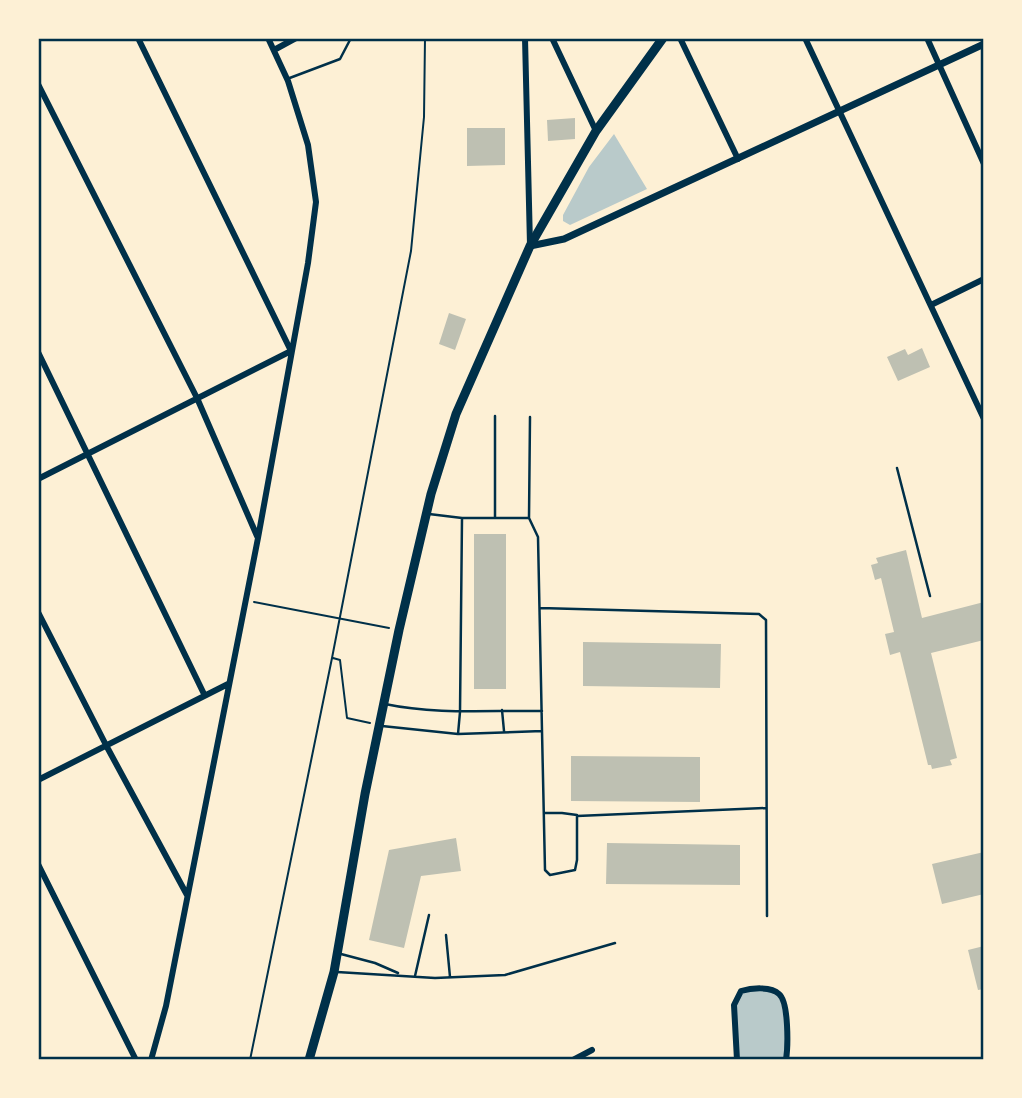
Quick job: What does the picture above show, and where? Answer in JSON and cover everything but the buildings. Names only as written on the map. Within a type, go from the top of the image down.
[{"type":"main road","points":[[309,1059],[338,953],[399,630],[427,514],[456,414],[530,246],[596,131],[663,38]]},
{"type":"street","points":[[138,38],[291,351]]},
{"type":"street","points":[[151,1059],[166,1006],[258,538],[308,263],[316,202],[308,145],[287,79],[268,38]]},
{"type":"street","points":[[274,50],[296,38]]},
{"type":"street","points":[[525,38],[530,246],[564,239],[984,44]]},
{"type":"street","points":[[552,38],[596,131]]},
{"type":"street","points":[[680,38],[738,159]]},
{"type":"street","points":[[805,38],[984,419]]},
{"type":"street","points":[[927,38],[984,164]]},
{"type":"street","points":[[38,84],[197,398],[258,538]]},
{"type":"street","points":[[931,305],[984,279]]},
{"type":"street","points":[[38,479],[291,351]]},
{"type":"street","points":[[38,352],[204,694]]},
{"type":"street","points":[[38,612],[187,895]]},
{"type":"street","points":[[38,780],[228,684]]},
{"type":"street","points":[[38,863],[136,1059]]},
{"type":"street","points":[[737,1059],[734,1004],[741,991],[750,988],[775,991],[782,995],[788,1049],[786,1059]]},
{"type":"street","points":[[573,1059],[593,1049]]},
{"type":"lane","points":[[287,79],[340,59],[351,38]]},
{"type":"lane","points":[[495,416],[495,518]]},
{"type":"lane","points":[[530,417],[529,518],[538,537],[545,870],[550,875],[575,870],[577,816]]},
{"type":"lane","points":[[897,468],[930,597]]},
{"type":"lane","points":[[427,514],[462,518],[529,518]]},
{"type":"lane","points":[[458,734],[462,518]]},
{"type":"lane","points":[[540,608],[759,614],[766,620],[767,916]]},
{"type":"lane","points":[[383,704],[407,709],[460,712],[542,712]]},
{"type":"lane","points":[[502,710],[504,731]]},
{"type":"lane","points":[[379,726],[458,734],[542,731]]},
{"type":"lane","points":[[544,813],[577,816],[767,808]]},
{"type":"lane","points":[[415,976],[429,915]]},
{"type":"lane","points":[[446,935],[450,977]]},
{"type":"lane","points":[[334,972],[376,976],[505,975],[615,943]]},
{"type":"lane","points":[[338,953],[375,963],[401,975]]},
{"type":"path","points":[[250,1059],[411,251],[424,117],[425,38]]},
{"type":"path","points":[[246,600],[399,630]]},
{"type":"path","points":[[332,658],[340,660],[347,718],[379,726]]},
{"type":"shaded area","points":[[614,134],[647,189],[570,225],[563,221],[563,215],[589,167]]},
{"type":"shaded area","points":[[741,991],[775,991],[784,1003],[786,1059],[737,1059],[737,997]]}]
